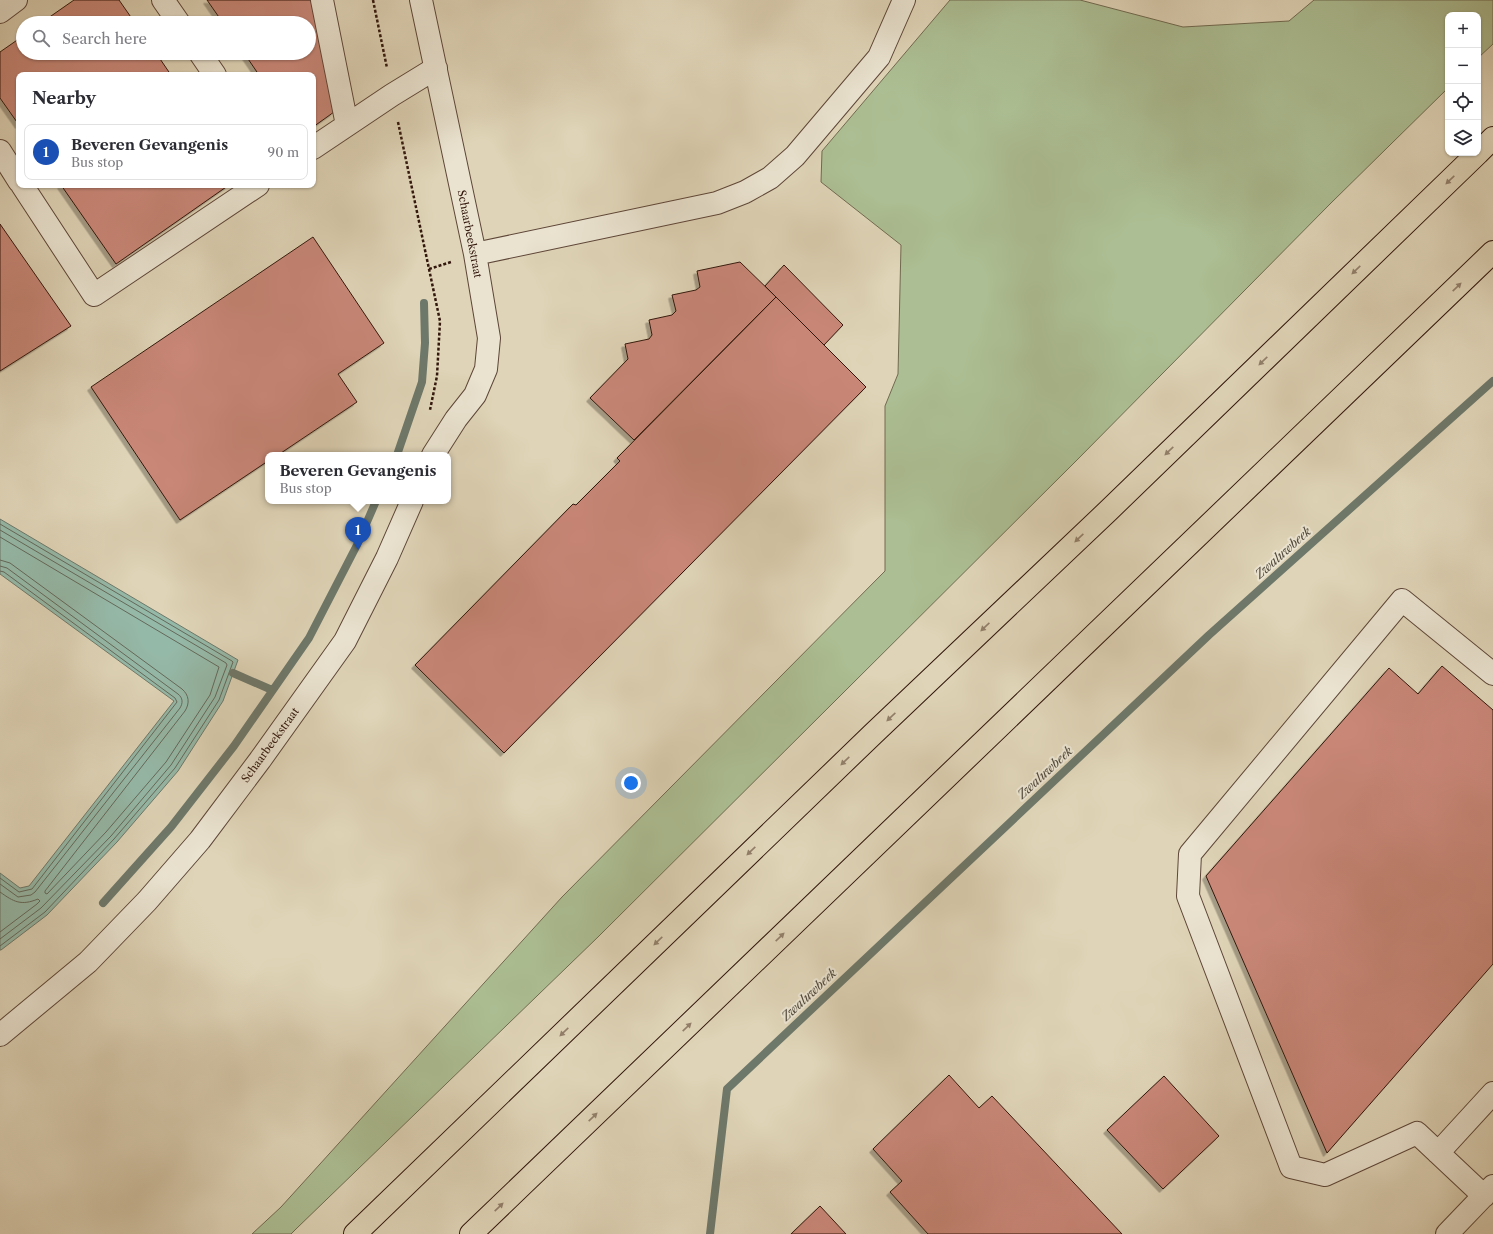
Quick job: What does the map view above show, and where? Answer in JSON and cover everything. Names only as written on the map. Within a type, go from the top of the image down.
[{"type":"highway","points":[[1481,150],[1493,138]]},
{"type":"highway","points":[[355,1234],[873,734],[1108,511],[1475,156]]},
{"type":"highway","points":[[471,1234],[1493,252]]},
{"type":"street","points":[[0,12],[16,0]]},
{"type":"street","points":[[163,0],[174,16]]},
{"type":"street","points":[[322,0],[347,125]]},
{"type":"street","name":"Schaarbeekstraat","points":[[421,0],[475,254],[489,338],[486,369],[475,394],[456,419],[436,452]]},
{"type":"street","points":[[475,254],[717,203],[745,192],[770,178],[795,156],[879,57],[904,0]]},
{"type":"street","points":[[205,60],[213,72]]},
{"type":"street","points":[[316,146],[392,95],[436,68]]},
{"type":"street","points":[[0,152],[16,176]]},
{"type":"street","points":[[24,188],[94,295],[254,188]]},
{"type":"street","name":"Schaarbeekstraat","points":[[0,1035],[88,962],[148,901],[200,840],[345,642],[387,558],[411,504]]},
{"type":"street","points":[[1447,1234],[1488,1191],[1438,1153],[1417,1133],[1325,1175],[1291,1167],[1188,896],[1190,854],[1402,600],[1493,674]]},
{"type":"street","points":[[1438,1153],[1493,1093]]},
{"type":"path","points":[[373,0],[440,321],[437,376],[429,412]]},
{"type":"shaded area","points":[[950,0],[1080,0],[1183,27],[1289,21],[1314,0],[1493,0],[1493,44],[1481,55],[1481,12],[1445,12],[1445,91],[1330,204],[1076,461],[598,937],[291,1234],[252,1234],[281,1207],[562,897],[885,571],[885,406],[898,374],[901,245],[821,182],[822,151]]},
{"type":"water","points":[[0,519],[238,660],[223,701],[178,771],[117,842],[47,915],[1,950],[0,873],[20,888],[29,886],[174,701],[0,574]]},
{"type":"building","points":[[74,0],[119,0],[130,16],[51,16]]},
{"type":"building","points":[[207,0],[312,0],[315,16],[218,16]]},
{"type":"building","points":[[316,20],[334,112],[316,125],[316,72],[257,72],[249,60],[316,60]]},
{"type":"building","points":[[16,41],[16,60],[161,60],[169,72],[16,72],[16,121],[0,98],[0,52]]},
{"type":"building","points":[[63,188],[225,188],[116,264]]},
{"type":"building","points":[[0,224],[71,326],[0,371]]},
{"type":"building","points":[[313,237],[384,343],[338,374],[357,402],[282,452],[265,452],[265,463],[180,520],[91,387]]},
{"type":"building","points":[[740,262],[776,297],[634,440],[590,398],[628,359],[625,344],[649,339],[652,335],[649,320],[672,315],[676,311],[672,295],[696,290],[700,287],[697,271]]},
{"type":"building","points":[[784,265],[843,325],[824,345],[765,286]]},
{"type":"building","points":[[776,297],[866,387],[504,753],[415,665],[573,504],[576,505],[620,461],[617,458]]},
{"type":"building","points":[[1442,666],[1493,710],[1493,964],[1327,1153],[1206,876],[1389,668],[1418,694]]},
{"type":"building","points":[[949,1075],[979,1108],[992,1096],[1122,1234],[928,1234],[890,1192],[902,1181],[873,1149]]},
{"type":"building","points":[[1164,1076],[1219,1136],[1163,1189],[1107,1130]]},
{"type":"building","points":[[820,1206],[846,1234],[791,1234]]},
{"type":"waterway","points":[[398,452],[422,382],[425,343],[424,303]]},
{"type":"waterway","name":"Zwaluwbeek","points":[[710,1234],[727,1089],[1209,635],[1493,381]]},
{"type":"waterway","points":[[103,903],[171,827],[234,746],[309,638],[357,545],[375,504]]},
{"type":"waterway","points":[[233,673],[272,690]]},
{"type":"place","name":"Beveren Gevangenis","points":[[358,550]]}]
